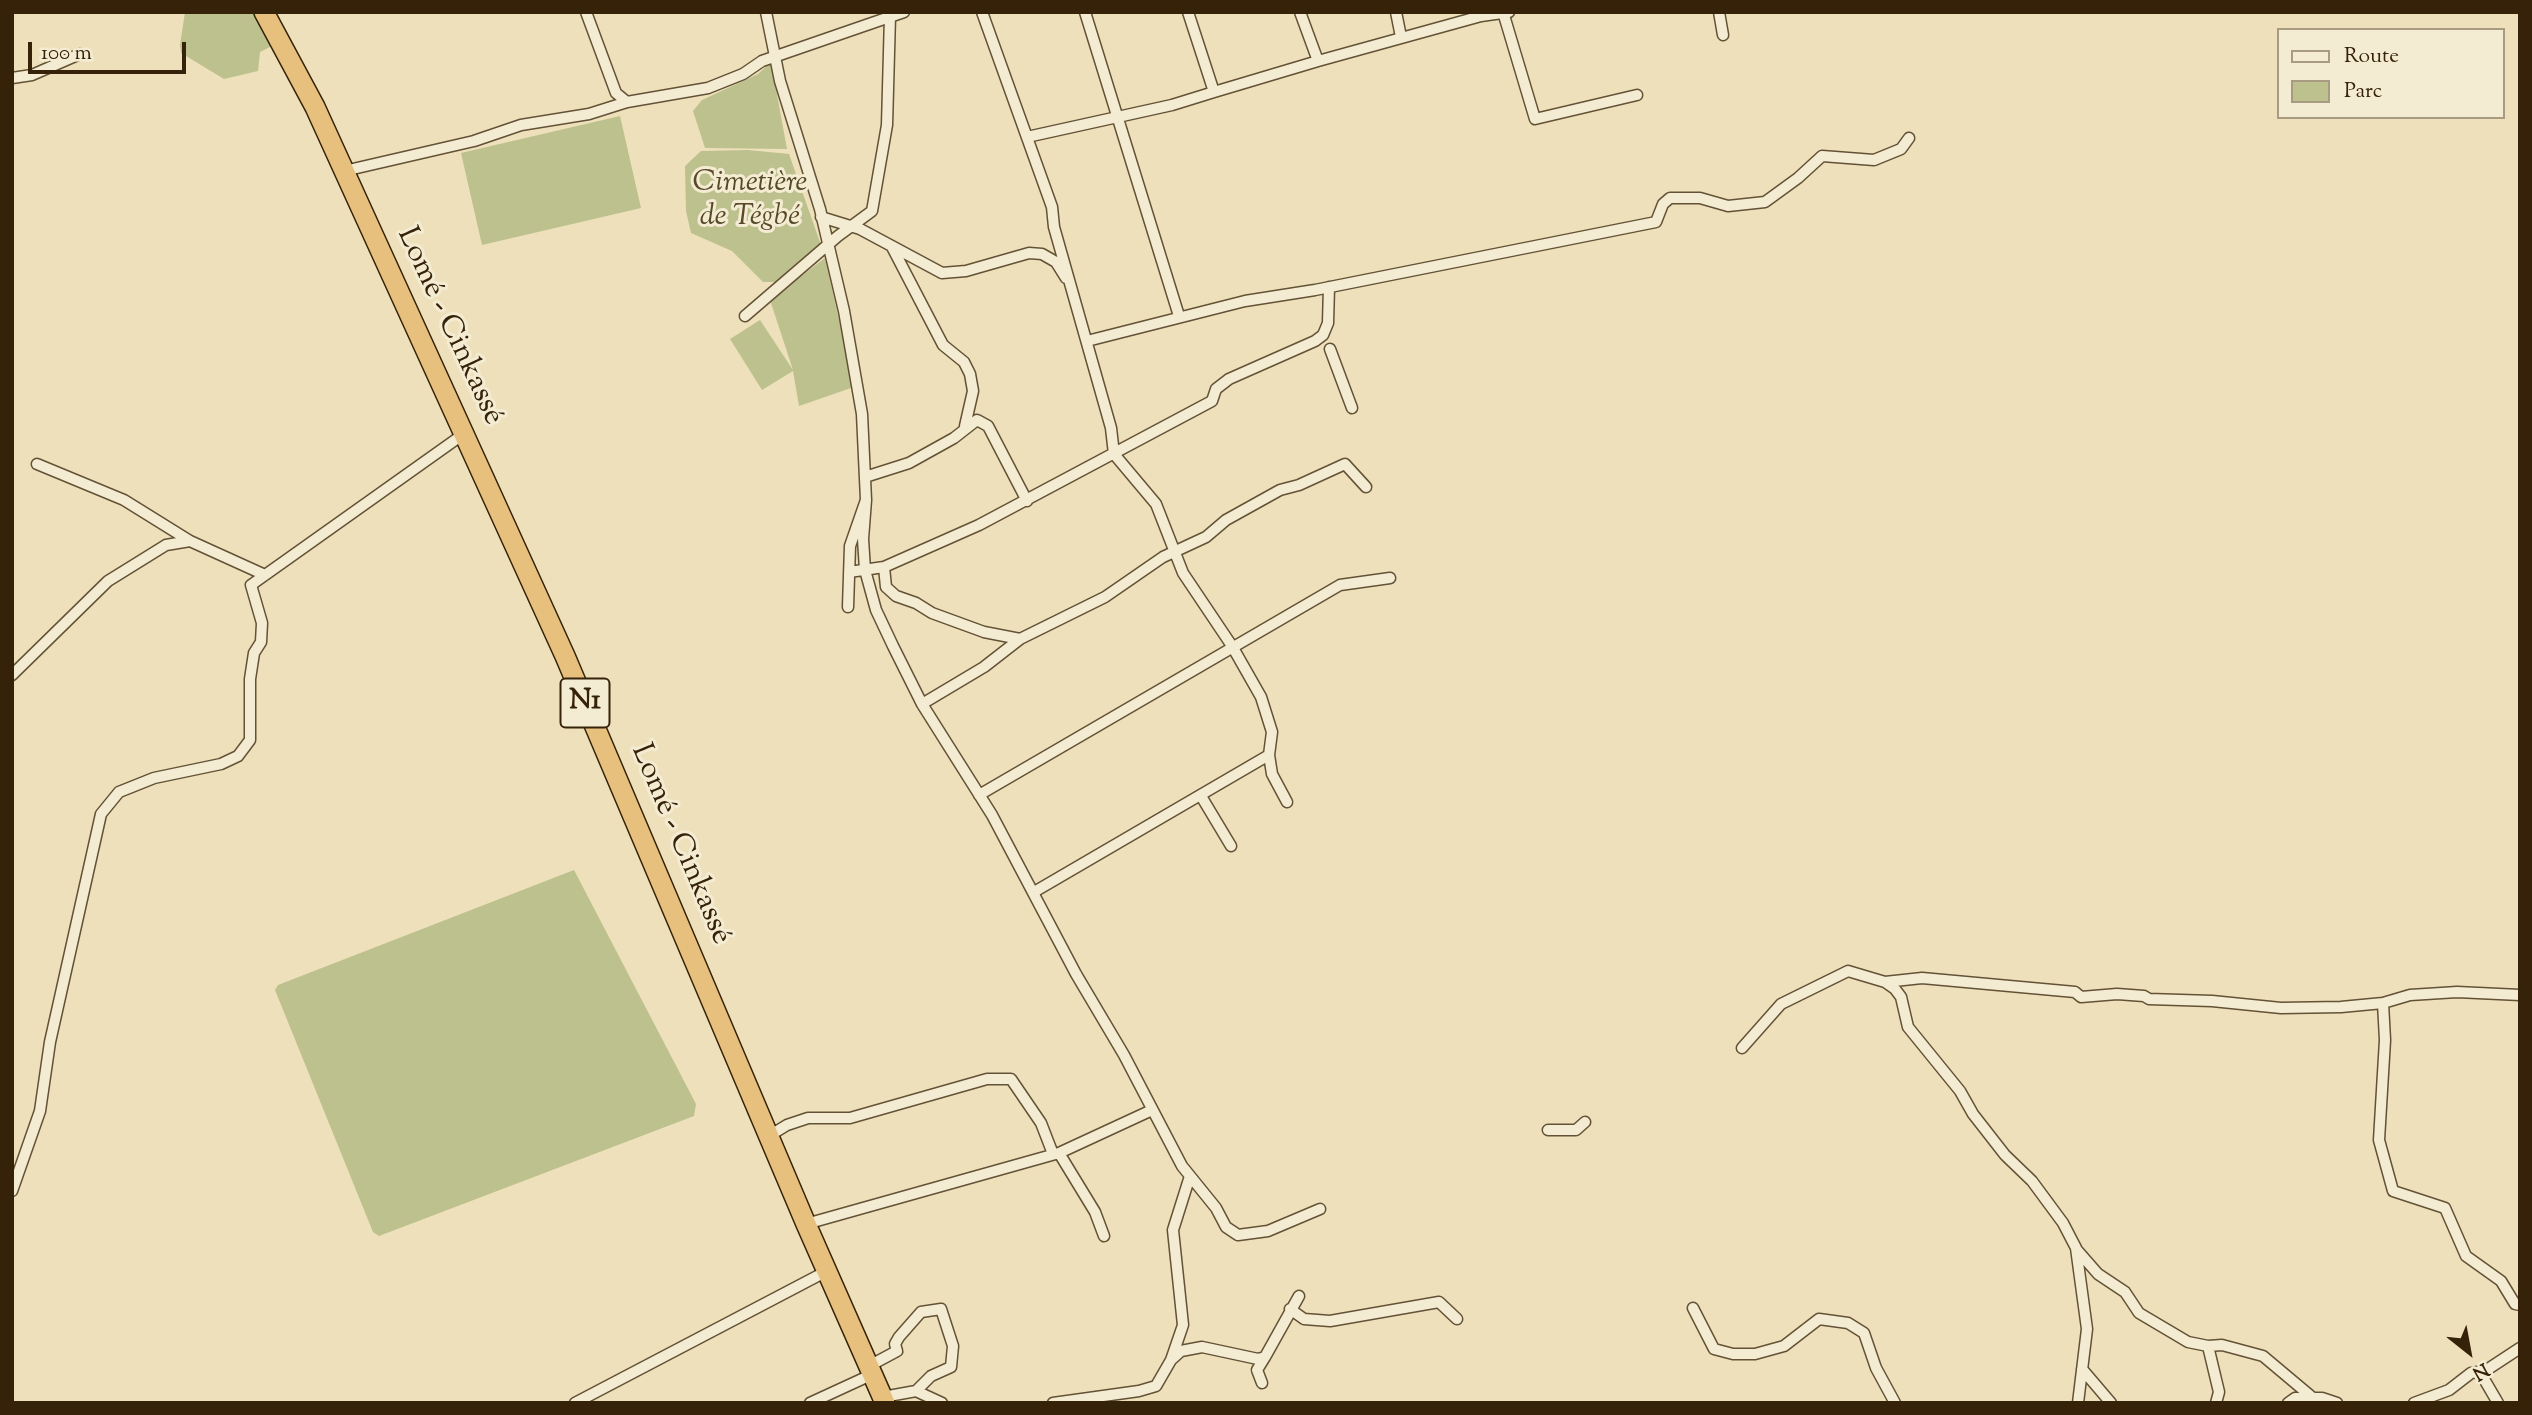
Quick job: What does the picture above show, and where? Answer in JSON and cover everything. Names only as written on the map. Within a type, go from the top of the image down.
[{"type":"highway","name":"Lomé - Cinkassé","points":[[264,12],[315,107],[465,433],[584,701],[806,1224],[884,1400]]},
{"type":"street","points":[[586,12],[616,93],[627,102]]},
{"type":"street","points":[[766,12],[775,57],[821,217],[856,370],[865,477],[865,570],[876,610],[922,704],[979,795],[1034,892],[1152,1110],[1190,1176],[1216,1208],[1226,1227],[1238,1235],[1268,1231],[1320,1209]]},
{"type":"street","points":[[344,171],[474,141],[521,125],[590,114],[627,102],[708,88],[775,57],[904,12]]},
{"type":"street","points":[[982,12],[1052,206],[1068,279],[1087,341],[1114,454],[1156,504],[1183,573],[1232,646],[1269,716],[1272,732],[1269,755],[1272,774],[1287,802]]},
{"type":"street","points":[[1085,12],[1116,117],[1164,260],[1179,316]]},
{"type":"street","points":[[1188,12],[1214,92]]},
{"type":"street","points":[[1300,12],[1318,61]]},
{"type":"street","points":[[1396,12],[1401,37]]},
{"type":"street","points":[[1719,12],[1723,35]]},
{"type":"street","points":[[1027,137],[1214,92],[1401,37],[1481,16],[1505,13],[1535,119],[1637,95]]},
{"type":"street","points":[[745,316],[872,211],[887,125],[890,16]]},
{"type":"street","points":[[12,78],[32,75],[80,54]]},
{"type":"street","points":[[1087,341],[1245,301],[1329,287],[1656,222],[1670,198],[1700,198],[1728,206],[1765,201],[1798,178],[1822,156],[1874,160],[1901,149],[1909,138]]},
{"type":"street","points":[[821,217],[850,227],[942,273],[966,271],[1029,253],[1042,254],[1056,262],[1068,279]]},
{"type":"street","points":[[892,247],[943,345],[964,362],[970,374],[973,391],[965,426]]},
{"type":"street","points":[[849,572],[884,568],[1027,501],[1212,401],[1216,389],[1229,379],[1315,341],[1323,335],[1328,323],[1329,287]]},
{"type":"street","points":[[1331,349],[1352,408]]},
{"type":"street","points":[[865,477],[886,473],[918,458],[954,438],[965,426],[977,420],[988,426],[1027,501]]},
{"type":"street","points":[[12,1191],[40,1111],[50,1042],[101,814],[119,793],[154,778],[221,764],[238,756],[250,740],[250,679],[254,653],[261,642],[262,624],[251,585],[465,433]]},
{"type":"street","points":[[37,464],[124,500],[190,541],[265,575]]},
{"type":"street","points":[[922,704],[984,667],[1020,639],[1072,616],[1280,491],[1345,464],[1366,487]]},
{"type":"street","points":[[848,607],[850,546],[866,500]]},
{"type":"street","points":[[12,675],[108,581],[166,545],[190,541]]},
{"type":"street","points":[[884,568],[886,587],[896,596],[916,603],[932,613],[984,632],[1020,639]]},
{"type":"street","points":[[979,795],[1340,585],[1390,578]]},
{"type":"street","points":[[1034,892],[1269,755]]},
{"type":"street","points":[[1201,796],[1231,846]]},
{"type":"street","points":[[1742,1048],[1781,1004],[1848,971],[1885,982],[1922,978],[2075,992],[2081,997],[2118,994],[2144,996],[2149,999],[2212,1001],[2281,1008],[2383,1003],[2410,995],[2457,992],[2520,995]]},
{"type":"street","points":[[1885,982],[1901,997],[1908,1027],[1960,1091],[1973,1114],[2005,1156],[2032,1181],[2063,1223],[2076,1248],[2098,1274],[2125,1292],[2139,1313],[2188,1342],[2208,1346],[2222,1345],[2263,1356],[2316,1401]]},
{"type":"street","points":[[2383,1003],[2385,1040],[2379,1140],[2393,1191],[2445,1208],[2466,1256],[2501,1281],[2515,1304],[2520,1305]]},
{"type":"street","points":[[769,1136],[787,1125],[808,1118],[850,1118],[987,1079],[1011,1079],[1095,1212],[1104,1236]]},
{"type":"street","points":[[806,1224],[1056,1154],[1152,1110]]},
{"type":"street","points":[[1548,1130],[1576,1130],[1585,1122]]},
{"type":"street","points":[[1053,1403],[1139,1391],[1156,1386],[1171,1360],[1183,1325],[1173,1230],[1190,1176]]},
{"type":"street","points":[[2076,1248],[2087,1329],[2078,1403]]},
{"type":"street","points":[[575,1403],[827,1271]]},
{"type":"street","points":[[1257,1370],[1299,1296]]},
{"type":"street","points":[[1290,1310],[1304,1319],[1330,1321],[1439,1302],[1457,1319]]},
{"type":"street","points":[[1693,1308],[1714,1349],[1733,1354],[1755,1354],[1784,1346],[1819,1319],[1848,1322],[1864,1333],[1876,1368],[1895,1403]]},
{"type":"street","points":[[810,1403],[871,1370],[897,1351],[895,1344],[899,1337],[921,1312],[941,1309],[953,1346],[951,1367],[931,1376],[916,1391],[884,1400]]},
{"type":"street","points":[[2208,1346],[2219,1392],[2216,1403]]},
{"type":"street","points":[[1171,1360],[1181,1351],[1202,1347],[1244,1357],[1265,1357]]},
{"type":"street","points":[[2414,1403],[2449,1391],[2471,1373],[2485,1371],[2520,1348]]},
{"type":"street","points":[[1244,1357],[1257,1370],[1262,1383]]},
{"type":"street","points":[[2082,1369],[2111,1403]]},
{"type":"street","points":[[2485,1371],[2484,1379],[2498,1403]]},
{"type":"street","points":[[916,1391],[942,1403]]},
{"type":"street","points":[[2288,1403],[2295,1398],[2337,1403]]},
{"type":"green space","points":[[185,12],[254,12],[274,45],[260,52],[258,71],[224,79],[181,53]]},
{"type":"green space","points":[[771,62],[787,149],[705,148],[693,111],[702,100],[758,74]]},
{"type":"green space","points":[[620,116],[641,208],[482,245],[461,153]]},
{"type":"green space","name":"Cimetière de Tégbé","points":[[748,150],[789,154],[821,245],[777,282],[763,282],[732,251],[691,233],[686,211],[685,166],[701,151]]},
{"type":"green space","points":[[825,258],[854,387],[799,406],[793,371],[762,390],[730,339],[760,320],[793,370],[770,300]]},
{"type":"green space","points":[[574,870],[696,1104],[694,1116],[379,1236],[373,1232],[275,990],[278,985]]}]
